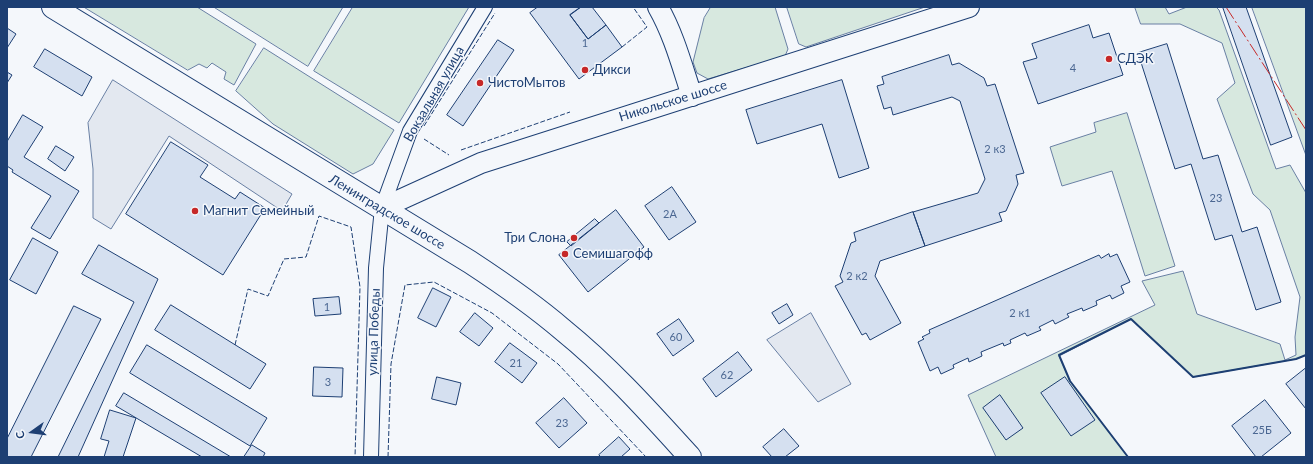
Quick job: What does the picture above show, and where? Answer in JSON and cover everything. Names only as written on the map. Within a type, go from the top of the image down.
[{"type":"main road","name":"Ленинградское шоссе","points":[[53,7],[470,262],[519,295],[564,330],[615,376],[690,457]]},
{"type":"main road","points":[[658,7],[678,51],[692,96]]},
{"type":"main road","name":"Никольское шоссе","points":[[382,208],[481,163],[969,7]]},
{"type":"street","name":"Вокзальная улица","points":[[382,208],[410,131],[485,7]]},
{"type":"street","name":"улица Победы","points":[[371,457],[376,268],[382,208]]},
{"type":"shaded area","points":[[84,7],[197,7],[256,44],[234,85],[224,79],[226,72],[212,63],[207,68],[199,64],[188,70]]},
{"type":"shaded area","points":[[214,7],[343,7],[308,66]]},
{"type":"shaded area","points":[[353,7],[469,7],[399,123],[314,71]]},
{"type":"shaded area","points":[[711,7],[775,7],[788,49],[785,56],[708,79],[697,73],[693,62],[704,18]]},
{"type":"shaded area","points":[[787,7],[925,7],[806,47],[799,44]]},
{"type":"shaded area","points":[[1135,7],[1165,7],[1169,14],[1187,7],[1216,7],[1219,10],[1276,169],[1290,165],[1306,193],[1306,355],[1296,359],[1193,377],[1131,319],[1059,356],[1070,381],[1128,457],[996,457],[968,395],[1155,305],[1142,281],[1183,271],[1197,314],[1280,344],[1285,360],[1296,355],[1295,337],[1300,297],[1270,210],[1253,194],[1217,99],[1235,83],[1222,43],[1180,24],[1141,24]]},
{"type":"shaded area","points":[[1252,7],[1306,7],[1306,155]]},
{"type":"shaded area","points":[[264,48],[394,130],[373,164],[353,174],[273,124],[236,91]]},
{"type":"shaded area","points":[[113,80],[292,194],[282,211],[169,136],[111,229],[93,218],[93,169],[88,123]]},
{"type":"shaded area","points":[[1127,113],[1175,266],[1145,276],[1112,171],[1062,186],[1050,147],[1096,132],[1094,123]]},
{"type":"shaded area","points":[[811,313],[851,384],[818,402],[767,340]]},
{"type":"building","points":[[538,7],[581,7],[570,15],[588,39],[606,25],[622,47],[579,79],[530,13]]},
{"type":"building","points":[[581,7],[592,7],[606,25],[588,39],[570,15]]},
{"type":"building","points":[[1223,7],[1246,7],[1292,137],[1271,145]]},
{"type":"building","points":[[1089,25],[1093,38],[1109,33],[1123,75],[1038,104],[1023,62],[1037,58],[1032,44]]},
{"type":"building","points":[[7,28],[16,34],[7,48]]},
{"type":"building","name":"ЧистоМытов","points":[[498,40],[514,50],[463,126],[447,115]]},
{"type":"building","points":[[1167,44],[1203,159],[1218,155],[1242,232],[1257,227],[1281,302],[1256,310],[1232,235],[1215,240],[1191,164],[1175,169],[1138,53]]},
{"type":"building","points":[[45,49],[92,77],[82,96],[34,67]]},
{"type":"building","points":[[949,55],[952,65],[959,63],[984,78],[987,86],[995,84],[1024,173],[1016,175],[1018,184],[1006,211],[999,213],[1002,221],[925,246],[913,212],[978,193],[985,179],[960,101],[952,97],[893,115],[891,107],[884,109],[877,86],[884,84],[882,77]]},
{"type":"building","points":[[7,72],[12,75],[7,83]]},
{"type":"building","points":[[842,80],[869,168],[839,178],[822,124],[757,144],[746,110]]},
{"type":"building","points":[[23,115],[43,127],[24,157],[79,191],[50,239],[31,228],[51,196],[12,172],[13,170],[7,166],[7,142]]},
{"type":"building","name":"Магнит Семейный","points":[[171,142],[208,165],[200,177],[235,199],[240,192],[265,208],[223,275],[126,214]]},
{"type":"building","points":[[56,146],[74,157],[65,171],[48,159]]},
{"type":"building","points":[[672,187],[696,222],[669,240],[645,206]]},
{"type":"building","points":[[616,210],[644,247],[588,292],[559,255]]},
{"type":"building","points":[[913,212],[925,246],[880,261],[875,276],[901,323],[870,340],[866,333],[862,335],[835,286],[843,282],[840,276],[851,243],[856,241],[854,233]]},
{"type":"building","points":[[595,219],[599,223],[571,246],[567,242]]},
{"type":"building","points":[[33,238],[58,252],[36,294],[10,280]]},
{"type":"building","points":[[99,245],[158,279],[78,457],[58,457],[134,302],[82,274]]},
{"type":"building","points":[[1109,254],[1110,257],[1117,254],[1130,282],[1121,286],[1124,293],[1112,299],[1110,295],[1096,301],[1097,305],[1083,311],[1082,308],[1067,314],[1069,317],[1055,324],[1053,320],[1039,327],[1041,330],[1027,336],[1025,333],[1010,340],[1011,343],[1004,346],[1003,343],[981,352],[982,356],[969,362],[968,358],[953,365],[954,368],[941,374],[938,367],[930,371],[918,342],[924,339],[922,337],[930,333],[929,330],[1099,255],[1101,258]]},
{"type":"building","points":[[433,288],[451,297],[436,327],[418,318]]},
{"type":"building","points":[[339,297],[341,314],[315,316],[313,299]]},
{"type":"building","points":[[787,304],[793,315],[779,324],[772,313]]},
{"type":"building","points":[[171,305],[266,364],[250,389],[155,330]]},
{"type":"building","points":[[74,306],[101,319],[31,457],[7,457],[7,439]]},
{"type":"building","points":[[475,313],[493,328],[479,346],[460,332]]},
{"type":"building","points":[[679,319],[694,341],[673,356],[657,334]]},
{"type":"building","points":[[510,343],[537,363],[522,383],[495,362]]},
{"type":"building","points":[[147,345],[267,418],[250,446],[130,373]]},
{"type":"building","points":[[738,352],[752,370],[716,397],[703,379]]},
{"type":"building","points":[[314,367],[343,368],[342,397],[313,396]]},
{"type":"building","points":[[1306,368],[1306,409],[1286,384]]},
{"type":"building","points":[[437,377],[461,383],[456,405],[432,399]]},
{"type":"building","points":[[1065,377],[1095,420],[1071,436],[1041,393]]},
{"type":"building","points":[[124,393],[231,457],[202,457],[116,406]]},
{"type":"building","points":[[1000,395],[1023,428],[1006,440],[983,408]]},
{"type":"building","points":[[564,398],[587,423],[559,448],[536,423]]},
{"type":"building","points":[[1265,400],[1291,433],[1261,457],[1256,457],[1232,426]]},
{"type":"building","points":[[110,410],[136,418],[123,457],[104,457],[109,441],[101,439]]},
{"type":"building","points":[[784,429],[799,446],[785,457],[772,457],[763,447]]},
{"type":"building","points":[[619,437],[630,449],[621,457],[601,457],[599,455]]},
{"type":"building","points":[[252,445],[265,453],[263,457],[244,457]]},
{"type":"fence","points":[[622,47],[647,27],[633,7]]},
{"type":"fence","points":[[424,126],[495,13]]},
{"type":"fence","points":[[461,150],[570,112]]},
{"type":"fence","points":[[424,139],[449,155]]},
{"type":"fence","points":[[235,345],[248,289],[268,296],[284,259],[306,257],[319,216],[351,227],[360,287],[355,457]]},
{"type":"fence","points":[[388,457],[391,364],[405,285],[434,282],[492,313],[558,364],[646,457]]},
{"type":"wall","points":[[1128,457],[1070,381],[1059,355],[1131,319],[1193,377],[1296,359],[1306,355]]},
{"type":"power","points":[[1226,7],[1306,130]]},
{"type":"place","name":"СДЭК","points":[[1109,59]]},
{"type":"place","name":"Дикси","points":[[585,70]]},
{"type":"place","name":"ЧистоМытов","points":[[480,83]]},
{"type":"place","name":"Магнит Семейный","points":[[195,211]]},
{"type":"place","name":"Три Слона","points":[[574,238]]},
{"type":"place","name":"Семишагофф","points":[[565,254]]}]
